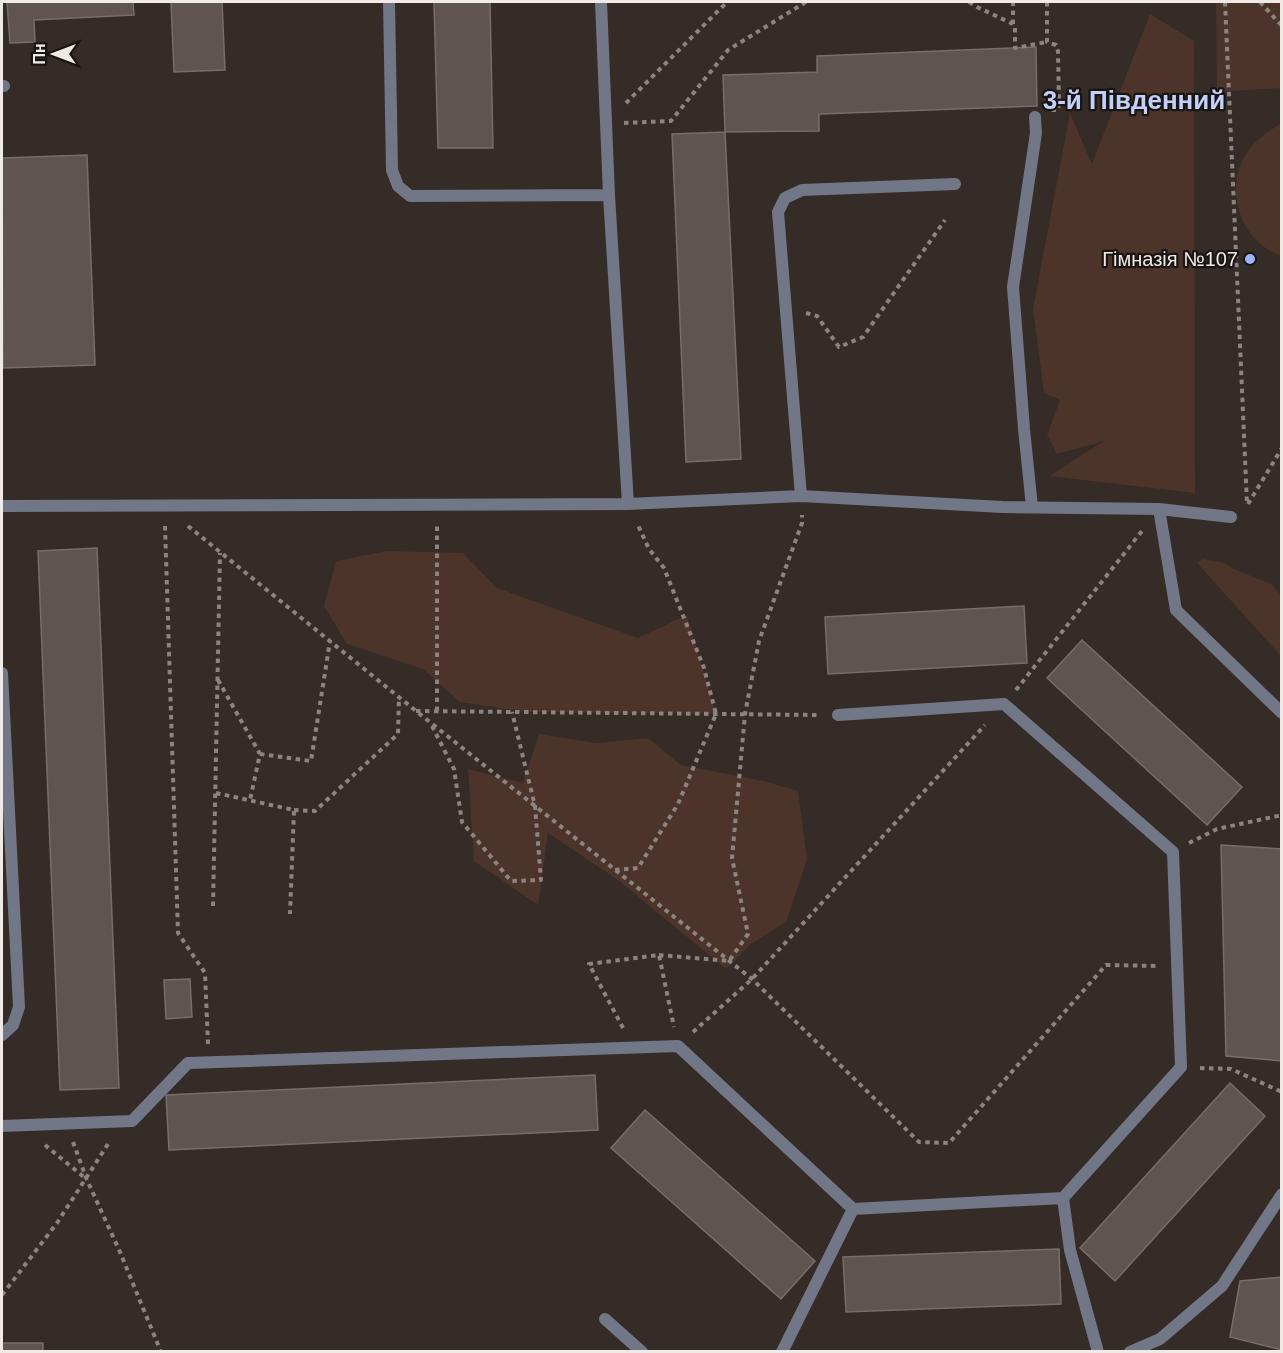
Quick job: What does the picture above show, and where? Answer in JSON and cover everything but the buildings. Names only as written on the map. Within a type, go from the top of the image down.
[{"type":"street","points":[[389,2],[392,170],[398,186],[410,196],[609,195]]},
{"type":"street","points":[[602,2],[605,124],[628,504]]},
{"type":"street","points":[[1032,507],[1023,429],[1013,287],[1036,133],[1035,117]]},
{"type":"street","points":[[801,496],[778,212],[785,198],[802,190],[955,184]]},
{"type":"street","points":[[2,506],[628,504],[801,496],[1032,507],[1159,509],[1232,517]]},
{"type":"street","points":[[1159,509],[1176,610],[1281,713]]},
{"type":"street","points":[[2,673],[19,1007],[14,1025],[2,1035]]},
{"type":"street","points":[[2,1126],[132,1121],[188,1063],[678,1046],[853,1209],[1063,1198],[1180,1067],[1173,852],[1004,704],[838,715]]},
{"type":"street","points":[[1130,1352],[1160,1339],[1222,1286],[1281,1194]]},
{"type":"street","points":[[1063,1198],[1070,1250],[1098,1352]]},
{"type":"street","points":[[782,1352],[853,1209]]},
{"type":"street","points":[[605,1319],[642,1352]]},
{"type":"path","points":[[605,124],[727,2]]},
{"type":"path","points":[[605,124],[671,122],[728,50],[806,2]]},
{"type":"path","points":[[969,2],[1013,24]]},
{"type":"path","points":[[1013,2],[1015,48],[1047,42],[1056,45],[1058,51],[1058,110],[1040,109],[1035,117]]},
{"type":"path","points":[[1047,2],[1047,42]]},
{"type":"path","points":[[1225,2],[1247,505]]},
{"type":"path","points":[[1260,2],[1281,26]]},
{"type":"path","points":[[786,309],[817,316],[839,347],[863,337],[945,220]]},
{"type":"path","points":[[1232,517],[1247,505],[1281,448]]},
{"type":"path","points":[[729,961],[748,934],[732,858],[745,714],[759,641],[802,523],[801,496]]},
{"type":"path","points":[[437,504],[437,711]]},
{"type":"path","points":[[615,870],[638,868],[678,804],[716,714],[704,668],[664,568],[649,549],[628,504]]},
{"type":"path","points":[[164,507],[752,979],[919,1142],[950,1143],[1106,965],[1177,966]]},
{"type":"path","points":[[164,507],[178,933],[205,973],[209,1062]]},
{"type":"path","points":[[1033,670],[1159,509]]},
{"type":"path","points":[[213,906],[220,553]]},
{"type":"path","points":[[260,754],[311,761],[330,641]]},
{"type":"path","points":[[218,679],[260,754],[250,800]]},
{"type":"path","points":[[216,793],[294,810],[315,811],[398,734],[399,697]]},
{"type":"path","points":[[678,1046],[752,979],[1004,704]]},
{"type":"path","points":[[416,711],[838,715]]},
{"type":"path","points":[[431,723],[454,769],[462,822],[511,881],[541,880],[535,806],[512,712]]},
{"type":"path","points":[[290,914],[294,810]]},
{"type":"path","points":[[1173,852],[1217,829],[1281,815]]},
{"type":"path","points":[[633,1047],[589,964],[660,954],[729,961]]},
{"type":"path","points":[[660,954],[678,1046]]},
{"type":"path","points":[[1180,1067],[1231,1069],[1281,1092]]},
{"type":"path","points":[[2,1295],[87,1180],[115,1132],[114,1122]]},
{"type":"path","points":[[66,1123],[87,1180],[120,1252],[161,1352]]},
{"type":"path","points":[[21,1125],[87,1180]]},
{"type":"shaded area","points":[[1216,2],[1281,2],[1281,88],[1217,92]]},
{"type":"shaded area","points":[[1150,14],[1194,41],[1195,493],[1049,476],[1104,441],[1057,454],[1047,435],[1060,400],[1044,393],[1033,309],[1070,113],[1092,164]]},
{"type":"shaded area","points":[[1281,123],[1281,256],[1266,249],[1254,238],[1239,211],[1236,195],[1241,164],[1249,149]]},
{"type":"shaded area","points":[[387,551],[463,553],[497,588],[638,638],[687,615],[716,714],[526,712],[460,702],[423,669],[347,644],[324,606],[336,561]]},
{"type":"shaded area","points":[[1202,559],[1225,563],[1271,584],[1281,595],[1281,656],[1197,563]]},
{"type":"shaded area","points":[[539,734],[597,743],[648,738],[681,765],[763,781],[798,791],[807,860],[786,922],[751,944],[726,969],[618,880],[548,833],[538,905],[474,861],[468,769],[523,783]]},
{"type":"place","name":"Гімназія №107","points":[[1250,259]]},
{"type":"district","name":"3-й Південний","points":[[1134,100]]}]
